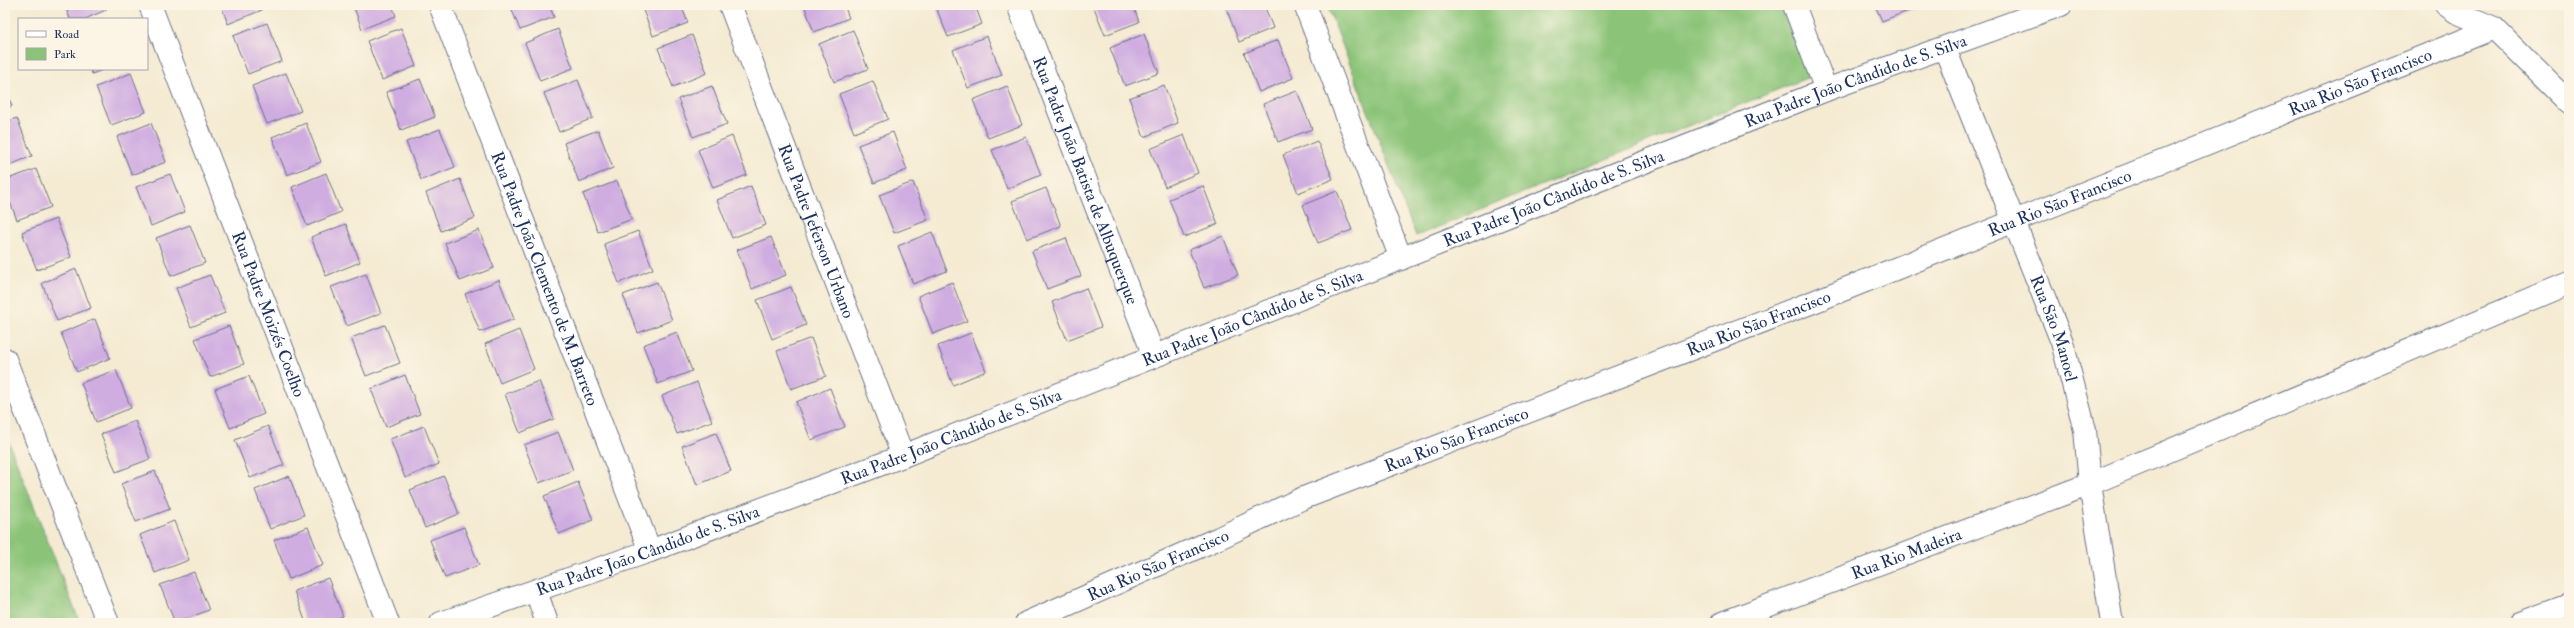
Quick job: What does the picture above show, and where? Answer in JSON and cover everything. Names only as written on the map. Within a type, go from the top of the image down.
[{"type":"street","name":"Rua Padre Moizés Coelho","points":[[150,5],[388,623]]},
{"type":"street","name":"Rua Padre João Clemento de M. Barreto","points":[[440,5],[650,551]]},
{"type":"street","name":"Rua Padre Jeferson Urbano","points":[[730,5],[903,456]]},
{"type":"street","name":"Rua Padre João Batista de Albuquerque","points":[[1018,5],[1154,356]]},
{"type":"street","points":[[1305,5],[1401,259]]},
{"type":"street","points":[[1794,5],[1826,90]]},
{"type":"street","name":"Rua Padre João Cândido de S. Silva","points":[[441,623],[650,551],[903,456],[1826,90],[1944,49],[2061,5]]},
{"type":"street","points":[[2446,5],[2456,12],[2494,28],[2569,103]]},
{"type":"street","name":"Rua Rio São Francisco","points":[[1026,623],[1219,538],[1301,499],[2014,222],[2494,28]]},
{"type":"street","name":"Rua São Manoel","points":[[1944,49],[2062,342],[2085,430],[2090,484],[2112,623]]},
{"type":"street","name":"Rua Rio Madeira","points":[[1722,623],[2090,484],[2569,283]]},
{"type":"street","points":[[5,359],[108,623]]},
{"type":"street","points":[[536,591],[547,623]]},
{"type":"street","points":[[2520,623],[2569,605]]},
{"type":"green space","points":[[1327,5],[1780,5],[1809,77],[1416,236]]},
{"type":"green space","points":[[5,433],[80,623],[5,623]]},
{"type":"building","points":[[65,5],[104,5],[106,10],[87,18],[70,18]]},
{"type":"building","points":[[221,5],[260,5],[262,10],[228,24]]},
{"type":"building","points":[[353,5],[392,5],[396,16],[362,29]]},
{"type":"building","points":[[510,5],[549,5],[554,17],[520,30]]},
{"type":"building","points":[[641,5],[681,5],[688,23],[653,36]]},
{"type":"building","points":[[804,5],[844,5],[849,18],[814,32]]},
{"type":"building","points":[[935,5],[975,5],[982,24],[948,37]]},
{"type":"building","points":[[1093,5],[1133,5],[1139,22],[1105,35]]},
{"type":"building","points":[[1225,5],[1264,5],[1273,28],[1239,42]]},
{"type":"building","points":[[1875,5],[1914,5],[1916,8],[1882,21]]},
{"type":"building","points":[[267,23],[282,61],[248,74],[233,36]]},
{"type":"building","points":[[401,28],[416,66],[382,80],[367,41]]},
{"type":"building","points":[[558,29],[573,68],[540,81],[525,43]]},
{"type":"building","points":[[853,30],[868,69],[834,82],[819,44]]},
{"type":"building","points":[[1144,34],[1159,73],[1125,86],[1110,48]]},
{"type":"building","points":[[692,35],[707,73],[673,87],[658,48]]},
{"type":"building","points":[[987,36],[1002,75],[968,88],[953,50]]},
{"type":"building","points":[[1278,40],[1293,78],[1259,92],[1244,53]]},
{"type":"building","points":[[90,70],[102,70],[92,74]]},
{"type":"building","points":[[131,73],[146,112],[111,125],[96,87]]},
{"type":"building","points":[[286,73],[301,111],[267,124],[252,86]]},
{"type":"building","points":[[420,79],[435,117],[401,130],[386,92]]},
{"type":"building","points":[[578,80],[593,118],[559,132],[544,93]]},
{"type":"building","points":[[873,81],[888,119],[854,133],[839,94]]},
{"type":"building","points":[[1164,85],[1178,123],[1144,137],[1129,98]]},
{"type":"building","points":[[712,86],[727,124],[693,137],[678,99]]},
{"type":"building","points":[[1007,86],[1022,125],[988,138],[973,100]]},
{"type":"building","points":[[5,88],[12,106],[5,109]]},
{"type":"building","points":[[1297,91],[1312,129],[1278,142],[1263,104]]},
{"type":"building","points":[[17,118],[32,156],[5,167],[5,122]]},
{"type":"building","points":[[151,123],[166,162],[132,175],[117,137]]},
{"type":"building","points":[[306,123],[321,162],[287,175],[272,137]]},
{"type":"building","points":[[440,129],[455,167],[421,180],[406,142]]},
{"type":"building","points":[[598,130],[613,168],[579,182],[564,143]]},
{"type":"building","points":[[893,132],[907,170],[874,183],[858,145]]},
{"type":"building","points":[[1184,135],[1198,173],[1165,187],[1150,149]]},
{"type":"building","points":[[732,136],[747,175],[713,188],[698,150]]},
{"type":"building","points":[[1026,137],[1041,175],[1007,189],[992,150]]},
{"type":"building","points":[[1317,141],[1333,179],[1298,193],[1283,155]]},
{"type":"building","points":[[36,169],[51,207],[17,220],[5,189],[5,180]]},
{"type":"building","points":[[326,173],[341,212],[307,226],[292,187]]},
{"type":"building","points":[[170,174],[185,212],[151,226],[136,187]]},
{"type":"building","points":[[460,179],[475,218],[441,231],[426,193]]},
{"type":"building","points":[[617,181],[632,219],[598,232],[583,194]]},
{"type":"building","points":[[913,182],[928,220],[894,233],[879,195]]},
{"type":"building","points":[[751,186],[766,225],[732,238],[717,200]]},
{"type":"building","points":[[1203,186],[1218,224],[1184,237],[1169,199]]},
{"type":"building","points":[[1046,188],[1061,226],[1027,239],[1012,201]]},
{"type":"building","points":[[1337,191],[1352,230],[1318,243],[1303,205]]},
{"type":"building","points":[[56,219],[71,257],[37,270],[22,232]]},
{"type":"building","points":[[346,224],[360,262],[326,276],[311,237]]},
{"type":"building","points":[[190,225],[205,263],[171,276],[156,238]]},
{"type":"building","points":[[479,230],[494,268],[460,281],[445,243]]},
{"type":"building","points":[[638,231],[653,269],[619,283],[604,244]]},
{"type":"building","points":[[932,232],[947,271],[913,284],[898,246]]},
{"type":"building","points":[[1223,236],[1238,275],[1204,288],[1189,250]]},
{"type":"building","points":[[771,237],[786,275],[752,289],[737,250]]},
{"type":"building","points":[[1066,238],[1081,276],[1047,289],[1032,251]]},
{"type":"building","points":[[76,269],[91,308],[57,321],[42,283]]},
{"type":"building","points":[[366,274],[381,313],[347,326],[331,287]]},
{"type":"building","points":[[210,275],[225,313],[191,327],[176,288]]},
{"type":"building","points":[[499,280],[514,319],[480,332],[465,294]]},
{"type":"building","points":[[657,282],[672,320],[638,333],[623,295]]},
{"type":"building","points":[[952,282],[967,321],[933,334],[918,296]]},
{"type":"building","points":[[791,287],[806,325],[772,339],[757,300]]},
{"type":"building","points":[[1086,288],[1101,327],[1067,340],[1052,302]]},
{"type":"building","points":[[95,319],[110,358],[77,372],[61,333]]},
{"type":"building","points":[[385,325],[400,363],[366,376],[351,338]]},
{"type":"building","points":[[229,326],[244,364],[210,377],[195,339]]},
{"type":"building","points":[[519,330],[534,369],[500,383],[485,344]]},
{"type":"building","points":[[677,332],[692,371],[658,384],[643,345]]},
{"type":"building","points":[[971,333],[986,371],[953,385],[938,346]]},
{"type":"building","points":[[811,338],[826,376],[791,389],[777,351]]},
{"type":"building","points":[[116,370],[131,408],[96,422],[81,383]]},
{"type":"building","points":[[405,375],[420,414],[386,427],[371,389]]},
{"type":"building","points":[[249,376],[264,414],[230,428],[215,389]]},
{"type":"building","points":[[539,381],[554,419],[520,433],[505,394]]},
{"type":"building","points":[[697,382],[712,421],[677,434],[662,396]]},
{"type":"building","points":[[830,388],[845,427],[811,440],[796,402]]},
{"type":"building","points":[[135,421],[150,459],[116,472],[101,434]]},
{"type":"building","points":[[268,426],[284,465],[250,478],[235,440]]},
{"type":"building","points":[[424,426],[439,464],[405,478],[390,439]]},
{"type":"building","points":[[558,432],[573,470],[539,483],[524,445]]},
{"type":"building","points":[[716,433],[731,471],[697,485],[682,446]]},
{"type":"building","points":[[155,471],[170,509],[136,522],[121,484]]},
{"type":"building","points":[[289,476],[304,515],[270,529],[255,490]]},
{"type":"building","points":[[444,476],[459,514],[425,528],[410,490]]},
{"type":"building","points":[[578,482],[593,520],[559,534],[544,496]]},
{"type":"building","points":[[174,521],[189,560],[155,573],[140,535]]},
{"type":"building","points":[[308,527],[323,565],[289,579],[274,540]]},
{"type":"building","points":[[464,527],[479,565],[445,578],[430,540]]},
{"type":"building","points":[[194,572],[209,610],[175,623],[160,585]]},
{"type":"building","points":[[328,578],[343,616],[325,623],[306,623],[294,591]]}]
